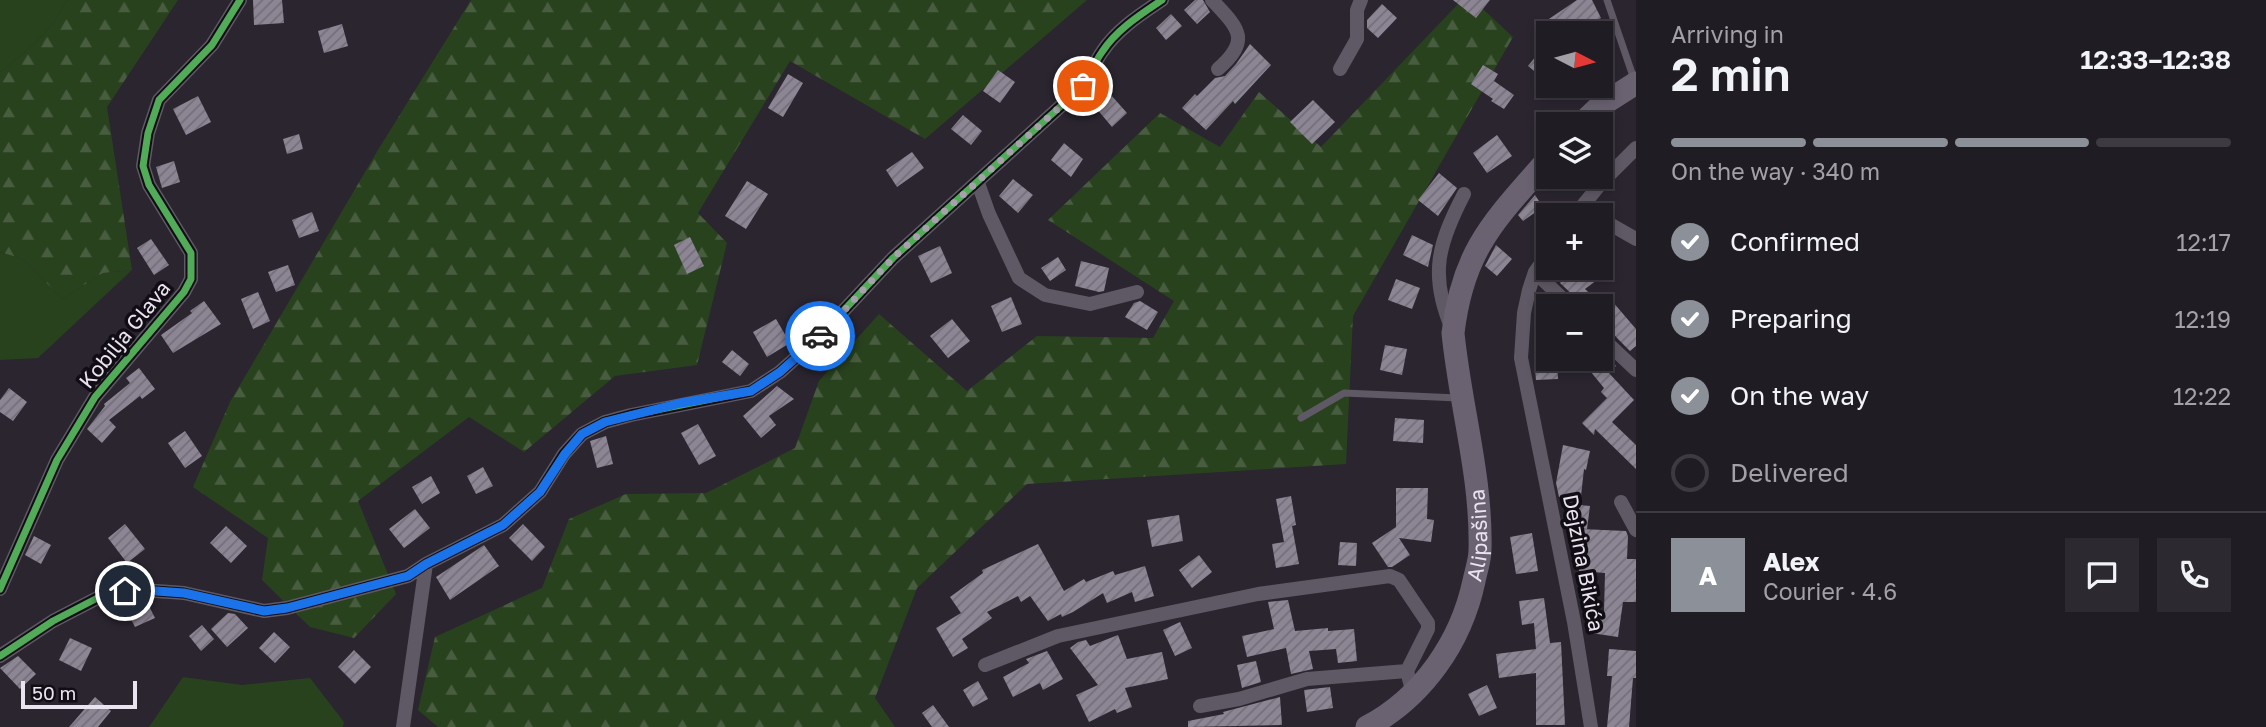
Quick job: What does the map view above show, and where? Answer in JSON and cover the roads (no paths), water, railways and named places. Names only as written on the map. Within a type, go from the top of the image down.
[{"type":"main road","points":[[1594,112],[1636,83]]},
{"type":"main road","name":"Alipašina","points":[[1367,727],[1413,694],[1455,638],[1470,599],[1480,552],[1478,500],[1453,332],[1456,305],[1467,266],[1482,238],[1536,173]]},
{"type":"street","name":"Kobilja Glava","points":[[0,589],[57,460],[89,407],[184,292],[191,279],[191,253],[149,185],[143,166],[148,133],[159,100],[212,45],[240,0]]},
{"type":"street","points":[[0,656],[53,621],[109,592],[142,590],[184,593],[264,611],[287,608],[408,576],[503,525],[540,492],[582,434],[605,422],[681,403],[751,391],[780,372],[817,340],[893,258],[1083,86],[1099,55],[1118,34],[1162,0]]},
{"type":"street","points":[[1212,0],[1238,28],[1240,40],[1233,56],[1218,69]]},
{"type":"street","points":[[1340,69],[1357,39],[1357,10],[1362,0]]},
{"type":"street","points":[[1584,203],[1636,148]]},
{"type":"street","points":[[978,183],[989,214],[1019,278],[1045,295],[1090,304],[1137,292]]},
{"type":"street","points":[[1453,332],[1441,302],[1438,277],[1445,234],[1464,194]]},
{"type":"street","points":[[1613,226],[1636,239]]},
{"type":"street","points":[[1535,272],[1558,294]]},
{"type":"street","name":"Dejzina Bikića","points":[[1535,272],[1524,313],[1521,358],[1574,622],[1591,727]]},
{"type":"street","points":[[1613,348],[1636,370]]},
{"type":"street","points":[[1621,502],[1636,530]]},
{"type":"street","points":[[403,727],[426,564]]},
{"type":"street","points":[[985,665],[1058,636],[1258,594],[1390,576],[1399,580],[1428,623],[1428,629],[1407,671],[1413,694]]},
{"type":"street","points":[[1199,706],[1239,699],[1307,679],[1407,671]]},
{"type":"lane","points":[[1607,0],[1636,83]]},
{"type":"lane","points":[[1301,418],[1344,393],[1462,399]]}]
